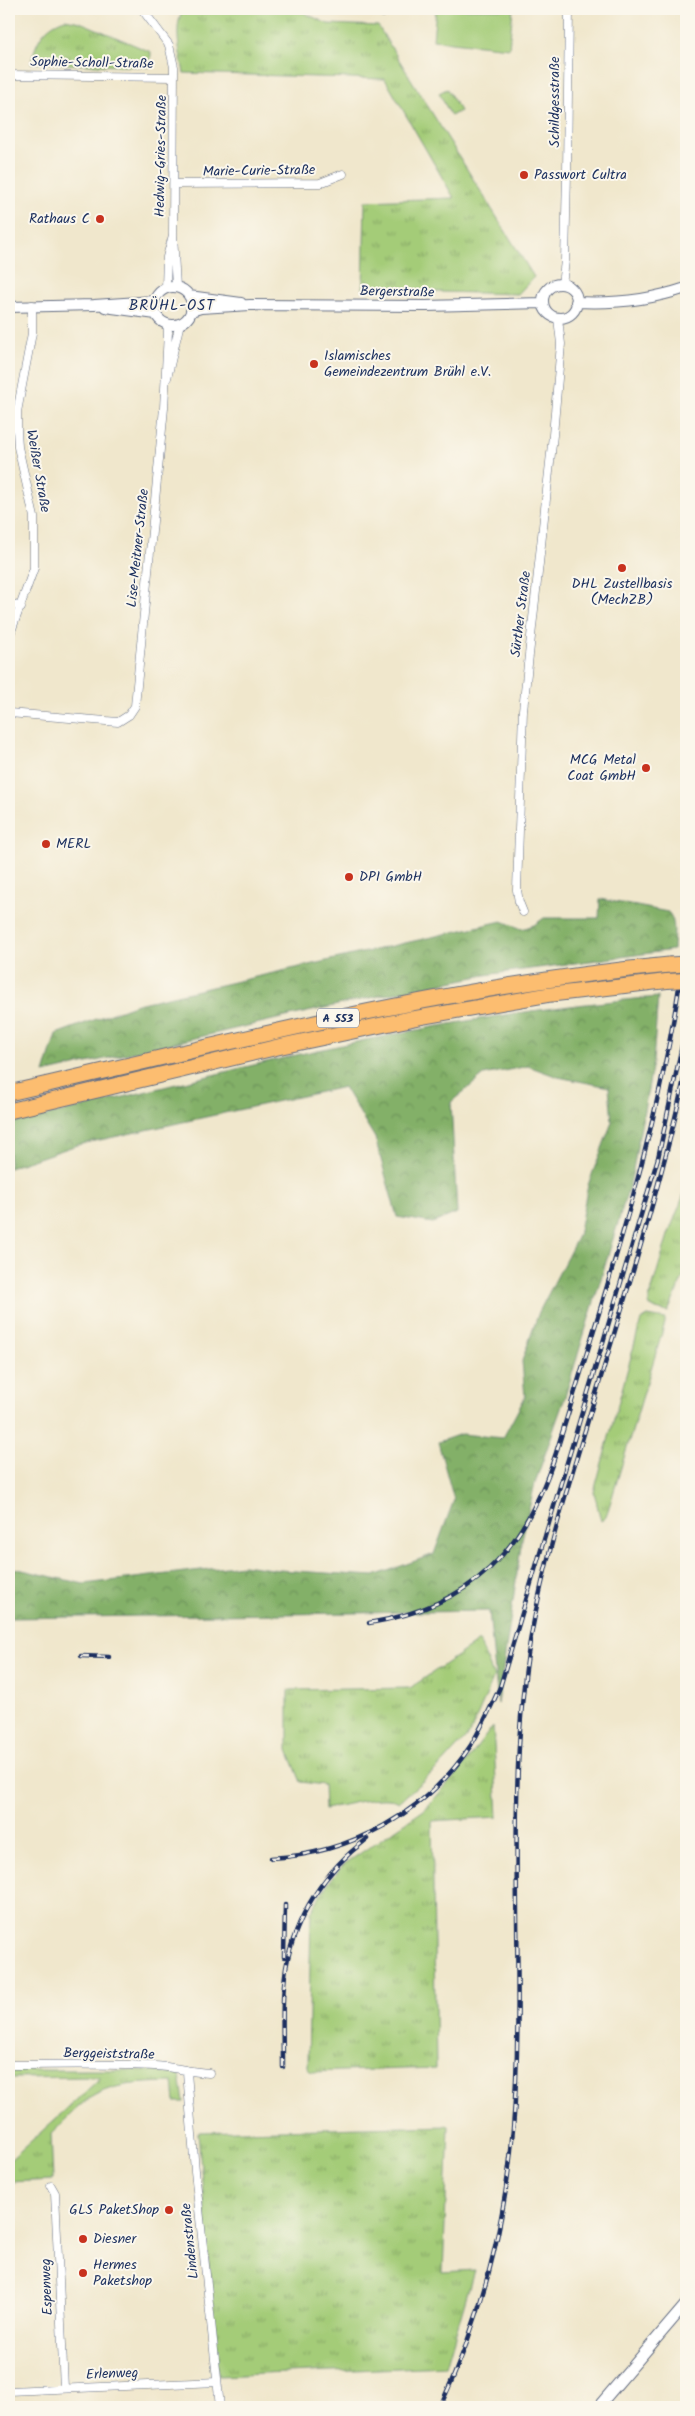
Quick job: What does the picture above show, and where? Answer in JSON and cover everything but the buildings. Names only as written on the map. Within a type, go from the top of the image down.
[{"type":"highway","name":"A 553","points":[[9,1093],[411,1002],[526,982],[686,964]]},
{"type":"highway","name":"A 553","points":[[9,1111],[290,1044],[410,1019],[547,995],[686,980]]},
{"type":"street","name":"Hedwig-Gries-Straße","points":[[142,9],[169,46],[174,77],[174,184],[171,288]]},
{"type":"street","name":"Schildgesstraße","points":[[562,284],[565,261],[569,9]]},
{"type":"street","name":"Sophie-Scholl-Straße","points":[[9,75],[174,77]]},
{"type":"street","name":"Marie-Curie-Straße","points":[[174,184],[320,183],[343,174]]},
{"type":"street","points":[[562,284],[571,289],[576,302],[570,315],[558,318],[548,313],[543,303],[543,297],[549,288],[562,284]]},
{"type":"street","points":[[156,314],[154,301],[161,291],[171,288]]},
{"type":"street","name":"Bergerstraße","points":[[171,288],[189,296],[250,305]]},
{"type":"street","points":[[576,302],[628,302],[686,288]]},
{"type":"street","points":[[94,305],[156,314],[167,324],[180,324],[191,311],[189,296]]},
{"type":"street","points":[[9,307],[94,305],[154,301]]},
{"type":"street","name":"Bergerstraße","points":[[191,311],[201,308],[250,305],[426,306],[543,303]]},
{"type":"street","name":"Weißer Straße","points":[[9,637],[34,568],[34,517],[18,447],[17,430],[17,412],[32,332],[32,305]]},
{"type":"street","name":"Sürther Straße","points":[[523,912],[518,902],[517,882],[523,710],[554,426],[561,344],[558,318]]},
{"type":"street","name":"Lise-Meitner-Straße","points":[[9,713],[118,722],[129,715],[135,706],[166,382],[167,324]]},
{"type":"street","name":"Lise-Meitner-Straße","points":[[166,382],[172,364],[180,324]]},
{"type":"street","points":[[9,602],[21,608]]},
{"type":"street","name":"Berggeiststraße","points":[[9,2066],[169,2067],[187,2072],[209,2073]]},
{"type":"street","name":"Lindenstraße","points":[[187,2072],[195,2171],[220,2407]]},
{"type":"street","name":"Espenweg","points":[[51,2186],[55,2193],[64,2388]]},
{"type":"street","points":[[598,2407],[686,2304]]},
{"type":"street","name":"Erlenweg","points":[[9,2391],[217,2382]]},
{"type":"green space","points":[[183,9],[296,9],[328,24],[378,26],[534,277],[518,294],[363,290],[365,201],[454,198],[385,79],[184,73],[178,33],[178,24]]},
{"type":"green space","points":[[436,9],[513,9],[509,48],[433,40]]},
{"type":"green space","points":[[65,19],[80,22],[151,52],[150,67],[31,63],[35,48],[46,30]]},
{"type":"green space","points":[[447,89],[460,111],[451,116],[439,93]]},
{"type":"green space","points":[[600,899],[668,912],[674,925],[673,950],[485,975],[355,1001],[44,1073],[56,1034],[137,1004],[502,921],[522,929],[534,925],[544,918],[599,918]]},
{"type":"green space","points":[[658,997],[653,1062],[631,1180],[565,1397],[535,1483],[522,1539],[498,1704],[489,1611],[9,1618],[9,1567],[84,1584],[243,1565],[279,1570],[374,1576],[434,1554],[454,1500],[438,1442],[461,1434],[503,1438],[525,1397],[522,1361],[539,1312],[578,1236],[588,1185],[612,1122],[609,1087],[558,1077],[528,1066],[484,1075],[451,1102],[457,1213],[433,1223],[397,1217],[375,1138],[344,1087],[77,1145],[9,1168],[9,1124],[265,1062],[389,1035],[465,1021],[542,1010]]},
{"type":"green space","points":[[686,1189],[686,1270],[668,1312],[649,1305],[649,1299],[668,1235]]},
{"type":"green space","points":[[648,1316],[665,1319],[665,1323],[606,1517],[601,1521],[594,1492],[641,1320]]},
{"type":"green space","points":[[479,1641],[494,1677],[470,1733],[443,1763],[399,1802],[374,1799],[325,1809],[324,1785],[301,1782],[288,1750],[288,1690],[410,1688]]},
{"type":"green space","points":[[493,1726],[498,1817],[432,1821],[436,2068],[311,2072],[308,2068],[311,1912],[326,1886],[343,1865],[424,1810],[460,1770]]},
{"type":"green space","points":[[9,2070],[141,2070],[180,2075],[184,2102],[175,2102],[173,2082],[130,2084],[100,2093],[80,2106],[51,2134],[53,2180],[9,2182],[9,2161],[100,2077],[9,2078]]},
{"type":"green space","points":[[449,2126],[443,2272],[474,2270],[446,2366],[218,2376],[198,2132]]},
{"type":"railway","points":[[369,1623],[406,1615],[438,1603],[465,1588],[490,1568],[510,1545],[528,1519],[543,1488],[556,1453],[633,1198],[664,1068],[677,1003],[686,937]]},
{"type":"railway","points":[[271,1858],[300,1855],[329,1848],[384,1826],[409,1810],[432,1791],[453,1769],[471,1745],[483,1724],[500,1687],[658,1158],[686,1027]]},
{"type":"railway","points":[[440,2407],[468,2340],[489,2271],[504,2201],[509,2165],[513,2129],[518,2010],[518,1772],[521,1713],[533,1625],[553,1540],[652,1205],[686,1070]]},
{"type":"railway","points":[[81,1656],[109,1657]]},
{"type":"railway","points":[[283,2067],[283,1992],[290,1949],[305,1913],[325,1880],[352,1851],[367,1839]]},
{"type":"railway","points":[[284,1957],[285,1905]]},
{"type":"place","name":"Passwort Cultra","points":[[524,175]]},
{"type":"place","name":"Rathaus C","points":[[100,219]]},
{"type":"place","name":"Islamisches Gemeindezentrum Brühl e.V.","points":[[314,364]]},
{"type":"place","name":"DHL Zustellbasis (MechZB)","points":[[622,568]]},
{"type":"place","name":"MCG Metal Coat GmbH","points":[[646,768]]},
{"type":"place","name":"MERL","points":[[46,844]]},
{"type":"place","name":"DPI GmbH","points":[[349,877]]},
{"type":"place","name":"GLS PaketShop","points":[[169,2210]]},
{"type":"place","name":"Diesner","points":[[83,2239]]},
{"type":"place","name":"Hermes Paketshop","points":[[83,2273]]},
{"type":"district","name":"BRÜHL-OST","points":[[172,306]]}]
